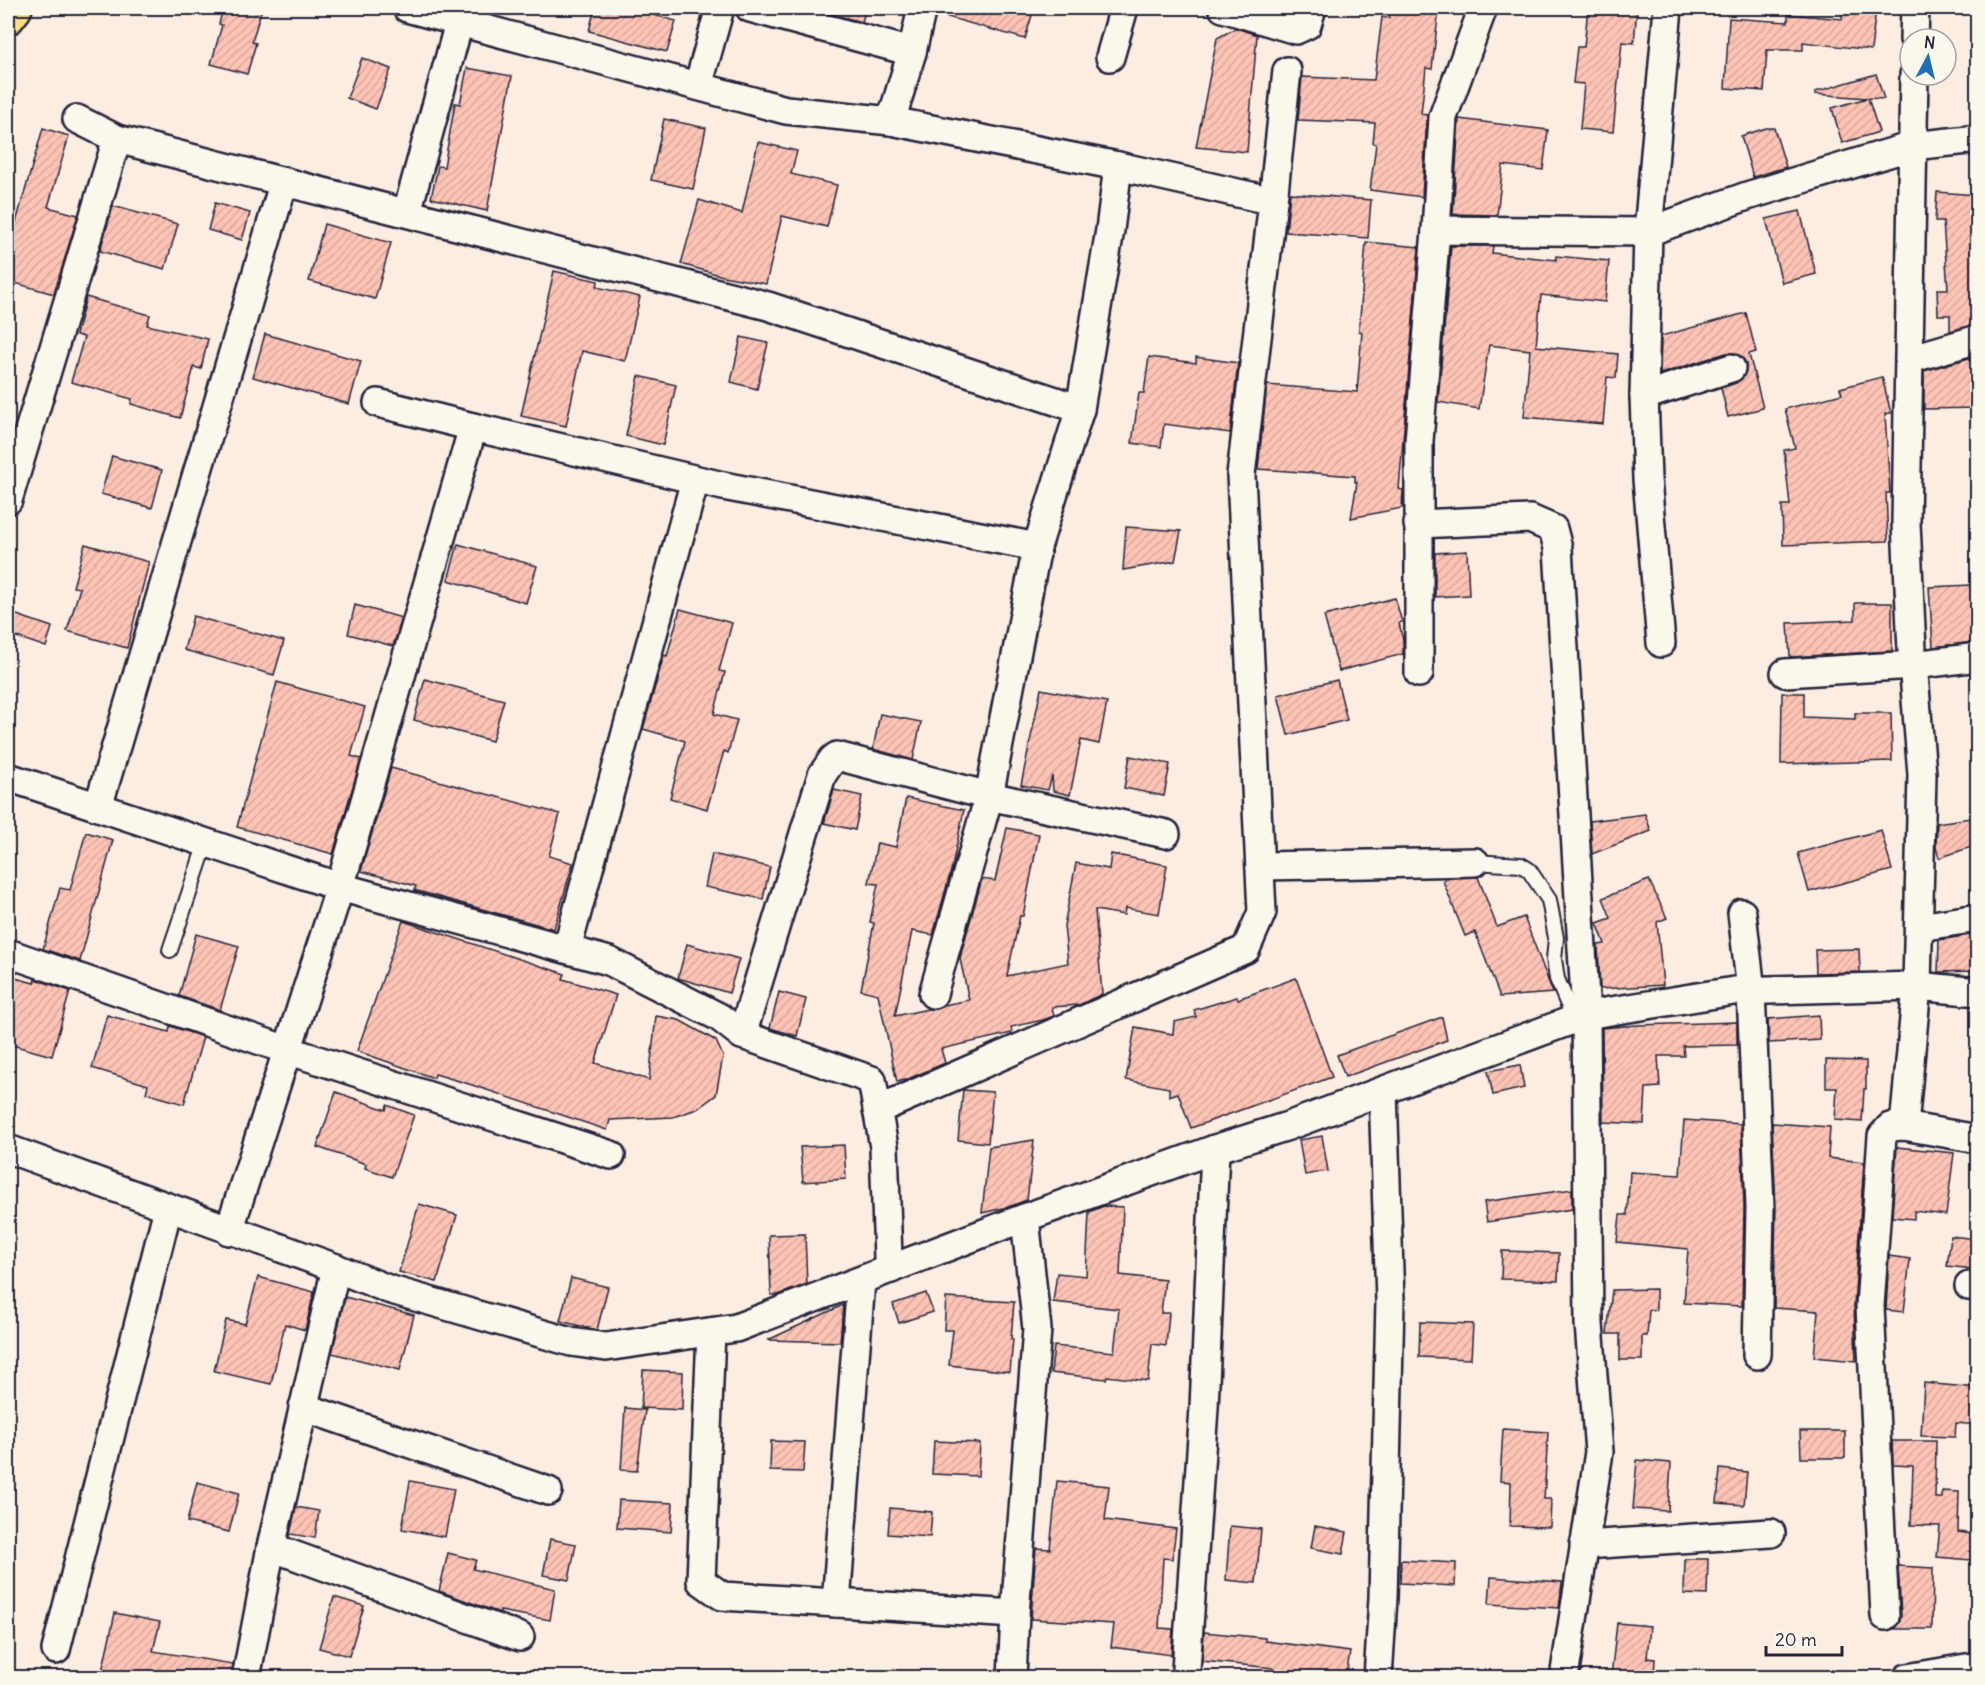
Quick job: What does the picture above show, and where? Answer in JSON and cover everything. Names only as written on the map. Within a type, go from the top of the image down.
[{"type":"main road","points":[[8,17],[15,8]]},
{"type":"street","points":[[407,8],[465,15],[698,87],[786,110],[891,120],[1118,166],[1273,201]]},
{"type":"street","points":[[698,87],[720,8]]},
{"type":"street","points":[[750,8],[912,52]]},
{"type":"street","points":[[891,120],[912,52],[922,8]]},
{"type":"street","points":[[1110,57],[1124,8]]},
{"type":"street","points":[[1223,8],[1296,30],[1307,25],[1312,8]]},
{"type":"street","points":[[1419,673],[1419,441],[1443,117],[1484,8]]},
{"type":"street","points":[[1662,643],[1647,479],[1644,396],[1648,232],[1668,8]]},
{"type":"street","points":[[1914,27],[1915,8]]},
{"type":"street","points":[[407,212],[465,15]]},
{"type":"street","points":[[877,1110],[1246,949],[1262,912],[1241,475],[1287,70]]},
{"type":"street","points":[[1904,1126],[1917,986],[1922,774],[1906,523],[1914,87]]},
{"type":"street","points":[[77,119],[117,139],[768,306],[1080,409]]},
{"type":"street","points":[[8,500],[117,139]]},
{"type":"street","points":[[1436,230],[1648,232],[1747,196],[1912,146],[1977,139]]},
{"type":"street","points":[[933,994],[989,796],[1037,547],[1080,409],[1110,231],[1118,166]]},
{"type":"street","points":[[98,807],[284,181]]},
{"type":"street","points":[[1910,359],[1977,339]]},
{"type":"street","points":[[1644,396],[1731,368]]},
{"type":"street","points":[[378,403],[695,480],[1037,547]]},
{"type":"street","points":[[229,1231],[340,887],[473,427]]},
{"type":"street","points":[[567,949],[695,480]]},
{"type":"street","points":[[1418,524],[1530,519],[1553,529],[1558,548],[1580,1017],[1589,1324],[1599,1452],[1564,1677]]},
{"type":"street","points":[[1785,673],[1914,665],[1977,657]]},
{"type":"street","points":[[742,1035],[822,775],[832,759],[837,756],[989,796],[1166,834]]},
{"type":"street","points":[[8,777],[340,887],[609,961],[719,1017],[742,1035],[872,1080],[884,1147],[888,1258],[891,1269]]},
{"type":"street","points":[[1260,867],[1475,862]]},
{"type":"street","points":[[1742,913],[1751,991],[1760,1207],[1757,1355]]},
{"type":"street","points":[[1919,927],[1977,918]]},
{"type":"street","points":[[8,953],[287,1050],[611,1155]]},
{"type":"street","points":[[8,1149],[388,1289],[571,1342],[606,1347],[736,1328],[1025,1218],[1215,1149],[1288,1126],[1580,1017],[1734,991],[1917,986],[1977,992]]},
{"type":"street","points":[[1378,1677],[1383,1598],[1390,1301],[1383,1091]]},
{"type":"street","points":[[1885,1616],[1870,1306],[1882,1136],[1890,1127],[1904,1126],[1977,1139]]},
{"type":"street","points":[[1187,1677],[1204,1408],[1215,1149]]},
{"type":"street","points":[[56,1650],[168,1208]]},
{"type":"street","points":[[1012,1677],[1037,1329],[1025,1218]]},
{"type":"street","points":[[246,1677],[271,1547],[336,1268]]},
{"type":"street","points":[[836,1603],[861,1281]]},
{"type":"street","points":[[711,1332],[701,1581],[722,1596],[1015,1614]]},
{"type":"street","points":[[303,1407],[548,1491]]},
{"type":"street","points":[[1584,1545],[1771,1533]]},
{"type":"street","points":[[271,1547],[520,1637]]},
{"type":"street","points":[[1907,1677],[1977,1666]]},
{"type":"lane","points":[[170,950],[206,843]]},
{"type":"lane","points":[[1475,862],[1521,865],[1529,870],[1549,900],[1556,938],[1554,959],[1557,979],[1580,1017]]},
{"type":"building","points":[[223,8],[248,8],[261,11],[252,42],[256,43],[247,74],[211,64],[222,25],[219,24]]},
{"type":"building","points":[[595,8],[628,8],[676,21],[667,52],[589,31]]},
{"type":"building","points":[[808,8],[866,8],[862,22]]},
{"type":"building","points":[[937,8],[1034,8],[1025,39],[937,14]]},
{"type":"building","points":[[1391,8],[1439,8],[1432,69],[1426,68],[1421,114],[1427,115],[1422,197],[1370,190],[1376,144],[1373,143],[1375,123],[1298,120],[1302,77],[1374,80],[1382,17],[1389,18]]},
{"type":"building","points":[[1588,8],[1637,8],[1634,43],[1622,42],[1613,132],[1580,129],[1584,84],[1573,83],[1577,47],[1584,47]]},
{"type":"building","points":[[1843,8],[1876,8],[1871,50],[1803,42],[1803,50],[1767,50],[1764,91],[1725,88],[1729,18],[1788,22],[1788,14],[1842,19]]},
{"type":"building","points":[[1236,28],[1257,35],[1247,152],[1196,147],[1217,38]]},
{"type":"building","points":[[362,58],[391,69],[376,109],[347,98]]},
{"type":"building","points":[[467,68],[512,76],[487,211],[431,198],[438,166],[444,167],[455,103],[460,104]]},
{"type":"building","points":[[1876,74],[1884,99],[1868,98],[1879,132],[1842,143],[1832,108],[1867,98],[1815,94],[1815,92]]},
{"type":"building","points":[[664,119],[706,128],[693,189],[651,180]]},
{"type":"building","points":[[1459,119],[1548,130],[1543,170],[1503,165],[1497,215],[1453,214]]},
{"type":"building","points":[[43,128],[69,136],[48,207],[78,215],[54,294],[8,281],[8,250]]},
{"type":"building","points":[[1766,128],[1774,128],[1786,167],[1753,177],[1741,136]]},
{"type":"building","points":[[758,142],[797,151],[791,174],[837,185],[827,227],[782,216],[766,284],[723,276],[681,264],[699,200],[742,213]]},
{"type":"building","points":[[1937,192],[1976,195],[1973,234],[1977,234],[1976,324],[1950,331],[1950,315],[1938,315],[1937,289],[1948,289],[1943,222],[1935,222]]},
{"type":"building","points":[[1290,193],[1371,200],[1368,238],[1286,232]]},
{"type":"building","points":[[215,203],[250,213],[242,240],[208,230]]},
{"type":"building","points":[[113,206],[178,224],[165,269],[100,251]]},
{"type":"building","points":[[1800,211],[1816,274],[1782,283],[1766,219]]},
{"type":"building","points":[[324,224],[391,243],[375,299],[309,281]]},
{"type":"building","points":[[1366,242],[1419,247],[1399,489],[1403,490],[1402,508],[1351,518],[1357,482],[1355,482],[1355,476],[1258,469],[1267,385],[1357,392]]},
{"type":"building","points":[[1451,246],[1493,246],[1492,253],[1556,260],[1556,256],[1609,261],[1605,302],[1541,295],[1536,346],[1618,354],[1616,378],[1607,377],[1603,424],[1524,417],[1530,350],[1489,345],[1479,409],[1438,402]]},
{"type":"building","points":[[554,271],[598,281],[597,287],[640,297],[625,361],[582,351],[566,426],[521,416]]},
{"type":"building","points":[[86,297],[150,315],[147,325],[208,339],[201,369],[194,367],[180,418],[131,404],[132,399],[71,382],[84,337],[76,335]]},
{"type":"building","points":[[1746,313],[1756,352],[1749,354],[1763,408],[1728,417],[1721,388],[1743,378],[1746,364],[1742,357],[1735,353],[1726,353],[1660,374],[1661,336]]},
{"type":"building","points":[[265,334],[361,361],[349,404],[253,377]]},
{"type":"building","points":[[741,337],[768,343],[757,389],[731,382]]},
{"type":"building","points":[[1976,356],[1977,408],[1924,409],[1924,371]]},
{"type":"building","points":[[1149,357],[1196,363],[1196,357],[1238,363],[1230,433],[1164,424],[1161,447],[1132,443],[1139,393],[1144,393]]},
{"type":"building","points":[[639,376],[676,385],[663,445],[626,436]]},
{"type":"building","points":[[1882,377],[1891,413],[1885,414],[1890,493],[1886,493],[1888,541],[1783,545],[1782,505],[1790,505],[1784,450],[1795,448],[1785,409],[1842,394],[1840,388]]},
{"type":"building","points":[[112,456],[162,470],[152,508],[101,494]]},
{"type":"building","points":[[1126,527],[1181,531],[1175,561],[1123,570]]},
{"type":"building","points":[[85,544],[149,562],[127,648],[67,631],[80,588],[73,587]]},
{"type":"building","points":[[458,544],[537,566],[526,603],[448,580]]},
{"type":"building","points":[[1467,551],[1469,595],[1435,597],[1435,553]]},
{"type":"building","points":[[1971,585],[1974,642],[1933,647],[1929,587]]},
{"type":"building","points":[[1395,598],[1402,622],[1399,623],[1403,654],[1339,671],[1324,616]]},
{"type":"building","points":[[1855,603],[1892,603],[1892,651],[1790,657],[1788,623],[1855,620]]},
{"type":"building","points":[[355,605],[402,618],[393,646],[348,634]]},
{"type":"building","points":[[680,609],[732,623],[719,671],[725,672],[714,714],[737,720],[728,753],[724,751],[707,809],[670,798],[685,741],[643,729]]},
{"type":"building","points":[[8,612],[52,627],[46,647],[8,634]]},
{"type":"building","points":[[193,616],[284,641],[274,675],[184,650]]},
{"type":"building","points":[[425,679],[504,700],[492,741],[414,720]]},
{"type":"building","points":[[1337,680],[1347,720],[1288,735],[1278,695]]},
{"type":"building","points":[[277,682],[365,707],[351,756],[361,759],[333,854],[237,827]]},
{"type":"building","points":[[1041,689],[1107,702],[1099,744],[1081,740],[1070,795],[1053,791],[1052,776],[1048,790],[1021,785]]},
{"type":"building","points":[[1782,693],[1804,693],[1804,717],[1855,719],[1855,713],[1891,713],[1892,761],[1781,764]]},
{"type":"building","points":[[880,714],[921,722],[913,760],[873,749]]},
{"type":"building","points":[[1130,756],[1170,764],[1164,796],[1124,788]]},
{"type":"building","points":[[391,768],[560,814],[549,856],[573,863],[554,929],[414,890],[416,886],[361,871]]},
{"type":"building","points":[[834,790],[862,796],[855,830],[824,823]]},
{"type":"building","points":[[906,798],[964,810],[952,867],[933,935],[912,931],[895,1016],[936,1009],[969,1000],[960,959],[982,879],[995,881],[1007,828],[1039,834],[1023,916],[1020,916],[1007,976],[1068,963],[1064,926],[1076,863],[1109,869],[1111,854],[1167,865],[1159,914],[1125,908],[1124,915],[1095,910],[1102,994],[1079,1005],[1052,1007],[1054,1016],[1011,1027],[1012,1033],[941,1049],[945,1063],[897,1082],[878,994],[861,990],[874,923],[870,922],[878,884],[869,883],[877,843],[896,847]]},
{"type":"building","points":[[1645,814],[1651,831],[1592,854],[1590,821]]},
{"type":"building","points":[[1977,817],[1977,845],[1939,858],[1936,847],[1937,823]]},
{"type":"building","points":[[1881,830],[1892,870],[1809,892],[1798,853]]},
{"type":"building","points":[[86,832],[113,840],[80,961],[43,949],[60,888],[70,890]]},
{"type":"building","points":[[712,854],[770,867],[763,899],[705,887]]},
{"type":"building","points":[[1478,877],[1497,927],[1524,917],[1553,993],[1500,997],[1475,932],[1465,936],[1443,881],[1450,878]]},
{"type":"building","points":[[1649,880],[1667,918],[1657,922],[1663,985],[1600,989],[1598,945],[1605,944],[1597,923],[1611,918],[1603,898]]},
{"type":"building","points":[[403,921],[565,974],[563,979],[616,995],[595,1063],[649,1080],[656,1016],[679,1020],[706,1035],[716,1041],[723,1056],[716,1095],[697,1109],[673,1117],[610,1120],[607,1130],[469,1084],[435,1074],[434,1078],[357,1051]]},
{"type":"building","points":[[196,934],[239,946],[220,1010],[179,996]]},
{"type":"building","points":[[1977,934],[1977,971],[1938,972],[1939,940]]},
{"type":"building","points":[[687,944],[739,959],[729,993],[678,978]]},
{"type":"building","points":[[1859,949],[1860,972],[1816,973],[1815,950]]},
{"type":"building","points":[[8,976],[34,983],[35,979],[70,991],[52,1056],[8,1044]]},
{"type":"building","points":[[1296,978],[1332,1077],[1191,1128],[1178,1093],[1169,1096],[1169,1088],[1126,1080],[1135,1027],[1173,1034],[1174,1022],[1196,1017],[1194,1010],[1237,997],[1238,999]]},
{"type":"building","points":[[779,992],[806,999],[797,1036],[770,1028]]},
{"type":"building","points":[[107,1015],[169,1032],[170,1026],[203,1037],[184,1104],[146,1093],[148,1085],[92,1068]]},
{"type":"building","points":[[1819,1015],[1820,1040],[1769,1043],[1768,1019]]},
{"type":"building","points":[[1442,1017],[1447,1040],[1345,1077],[1337,1055]]},
{"type":"building","points":[[1737,1022],[1737,1045],[1683,1046],[1684,1056],[1658,1056],[1660,1087],[1646,1088],[1644,1124],[1603,1122],[1602,1028]]},
{"type":"building","points":[[1826,1060],[1866,1061],[1866,1089],[1864,1089],[1862,1122],[1835,1120],[1837,1088],[1826,1088]]},
{"type":"building","points":[[1520,1065],[1524,1088],[1493,1095],[1488,1071]]},
{"type":"building","points":[[963,1090],[993,1092],[988,1143],[958,1140]]},
{"type":"building","points":[[336,1092],[386,1110],[387,1105],[414,1115],[392,1177],[365,1168],[366,1164],[317,1147]]},
{"type":"building","points":[[1684,1120],[1741,1124],[1744,1207],[1742,1306],[1684,1303],[1688,1249],[1617,1242],[1620,1215],[1627,1215],[1630,1172],[1680,1175]]},
{"type":"building","points":[[1772,1123],[1830,1127],[1828,1158],[1864,1162],[1854,1305],[1856,1361],[1814,1357],[1818,1311],[1774,1308],[1776,1206]]},
{"type":"building","points":[[1322,1136],[1328,1171],[1305,1175],[1299,1140]]},
{"type":"building","points":[[1034,1140],[1027,1200],[982,1213],[989,1147]]},
{"type":"building","points":[[844,1145],[846,1179],[803,1182],[800,1147]]},
{"type":"building","points":[[1897,1147],[1954,1153],[1946,1215],[1914,1211],[1914,1219],[1892,1217]]},
{"type":"building","points":[[1572,1189],[1572,1209],[1487,1222],[1484,1202]]},
{"type":"building","points":[[419,1204],[457,1215],[437,1282],[399,1272]]},
{"type":"building","points":[[1104,1206],[1123,1207],[1120,1275],[1165,1280],[1161,1313],[1169,1313],[1166,1346],[1152,1344],[1148,1381],[1051,1373],[1054,1346],[1114,1352],[1119,1309],[1053,1302],[1057,1273],[1086,1276],[1089,1212]]},
{"type":"building","points":[[805,1234],[807,1284],[778,1295],[771,1295],[769,1235]]},
{"type":"building","points":[[1951,1236],[1976,1239],[1973,1269],[1947,1266]]},
{"type":"building","points":[[1502,1251],[1559,1253],[1558,1281],[1501,1279]]},
{"type":"building","points":[[1889,1256],[1910,1259],[1904,1312],[1886,1310]]},
{"type":"building","points":[[258,1277],[314,1292],[305,1330],[285,1324],[271,1384],[214,1371],[226,1320],[245,1324]]},
{"type":"building","points":[[571,1278],[608,1287],[597,1330],[560,1321]]},
{"type":"building","points":[[1656,1289],[1656,1310],[1649,1310],[1647,1336],[1642,1336],[1642,1360],[1620,1360],[1620,1334],[1607,1334],[1612,1290]]},
{"type":"building","points":[[926,1293],[933,1312],[899,1323],[893,1304]]},
{"type":"building","points":[[345,1297],[414,1315],[400,1370],[332,1353]]},
{"type":"building","points":[[946,1298],[1014,1302],[1010,1372],[949,1365],[953,1330],[944,1330]]},
{"type":"building","points":[[843,1305],[840,1342],[768,1340]]},
{"type":"building","points":[[1420,1322],[1473,1324],[1471,1359],[1419,1357]]},
{"type":"building","points":[[643,1370],[683,1372],[682,1410],[641,1408]]},
{"type":"building","points":[[1924,1383],[1977,1388],[1977,1425],[1956,1423],[1955,1437],[1921,1436]]},
{"type":"building","points":[[625,1408],[645,1410],[637,1471],[621,1470]]},
{"type":"building","points":[[1503,1429],[1548,1432],[1544,1499],[1551,1499],[1550,1527],[1510,1526],[1511,1482],[1500,1481]]},
{"type":"building","points":[[1800,1431],[1845,1431],[1845,1458],[1801,1458]]},
{"type":"building","points":[[771,1441],[805,1442],[803,1472],[770,1471]]},
{"type":"building","points":[[934,1441],[980,1443],[978,1476],[932,1474]]},
{"type":"building","points":[[1892,1441],[1936,1441],[1935,1498],[1942,1498],[1942,1491],[1959,1492],[1958,1532],[1973,1534],[1971,1560],[1937,1557],[1940,1526],[1911,1525],[1913,1466],[1893,1465]]},
{"type":"building","points":[[1637,1460],[1671,1463],[1668,1511],[1633,1509]]},
{"type":"building","points":[[1720,1469],[1747,1472],[1744,1505],[1717,1503]]},
{"type":"building","points":[[410,1481],[454,1489],[445,1537],[402,1529]]},
{"type":"building","points":[[1057,1481],[1109,1486],[1105,1520],[1176,1529],[1172,1559],[1163,1558],[1159,1628],[1173,1629],[1171,1655],[1111,1647],[1114,1624],[1031,1619],[1036,1548],[1050,1549]]},
{"type":"building","points":[[197,1482],[239,1493],[229,1532],[187,1522]]},
{"type":"building","points":[[619,1500],[673,1503],[671,1532],[617,1528]]},
{"type":"building","points":[[296,1507],[319,1511],[315,1538],[290,1534]]},
{"type":"building","points":[[890,1508],[932,1512],[930,1537],[888,1534]]},
{"type":"building","points":[[1230,1526],[1261,1529],[1256,1583],[1226,1580]]},
{"type":"building","points":[[1315,1526],[1347,1532],[1343,1554],[1311,1548]]},
{"type":"building","points":[[550,1539],[576,1544],[569,1580],[543,1575]]},
{"type":"building","points":[[448,1553],[476,1560],[473,1569],[555,1589],[550,1620],[500,1611],[500,1613],[439,1591]]},
{"type":"building","points":[[1685,1559],[1708,1559],[1707,1595],[1684,1594]]},
{"type":"building","points":[[1401,1560],[1456,1563],[1455,1586],[1400,1583]]},
{"type":"building","points":[[1898,1566],[1933,1568],[1932,1629],[1894,1629],[1901,1615]]},
{"type":"building","points":[[1491,1577],[1562,1582],[1559,1608],[1489,1604]]},
{"type":"building","points":[[334,1597],[364,1606],[349,1656],[319,1648]]},
{"type":"building","points":[[115,1613],[160,1622],[153,1651],[233,1664],[231,1677],[127,1677],[102,1672]]},
{"type":"building","points":[[1617,1623],[1650,1626],[1647,1658],[1655,1659],[1654,1677],[1611,1677]]},
{"type":"building","points":[[1204,1632],[1265,1638],[1265,1641],[1350,1652],[1346,1677],[1272,1676],[1273,1668],[1202,1661]]}]
